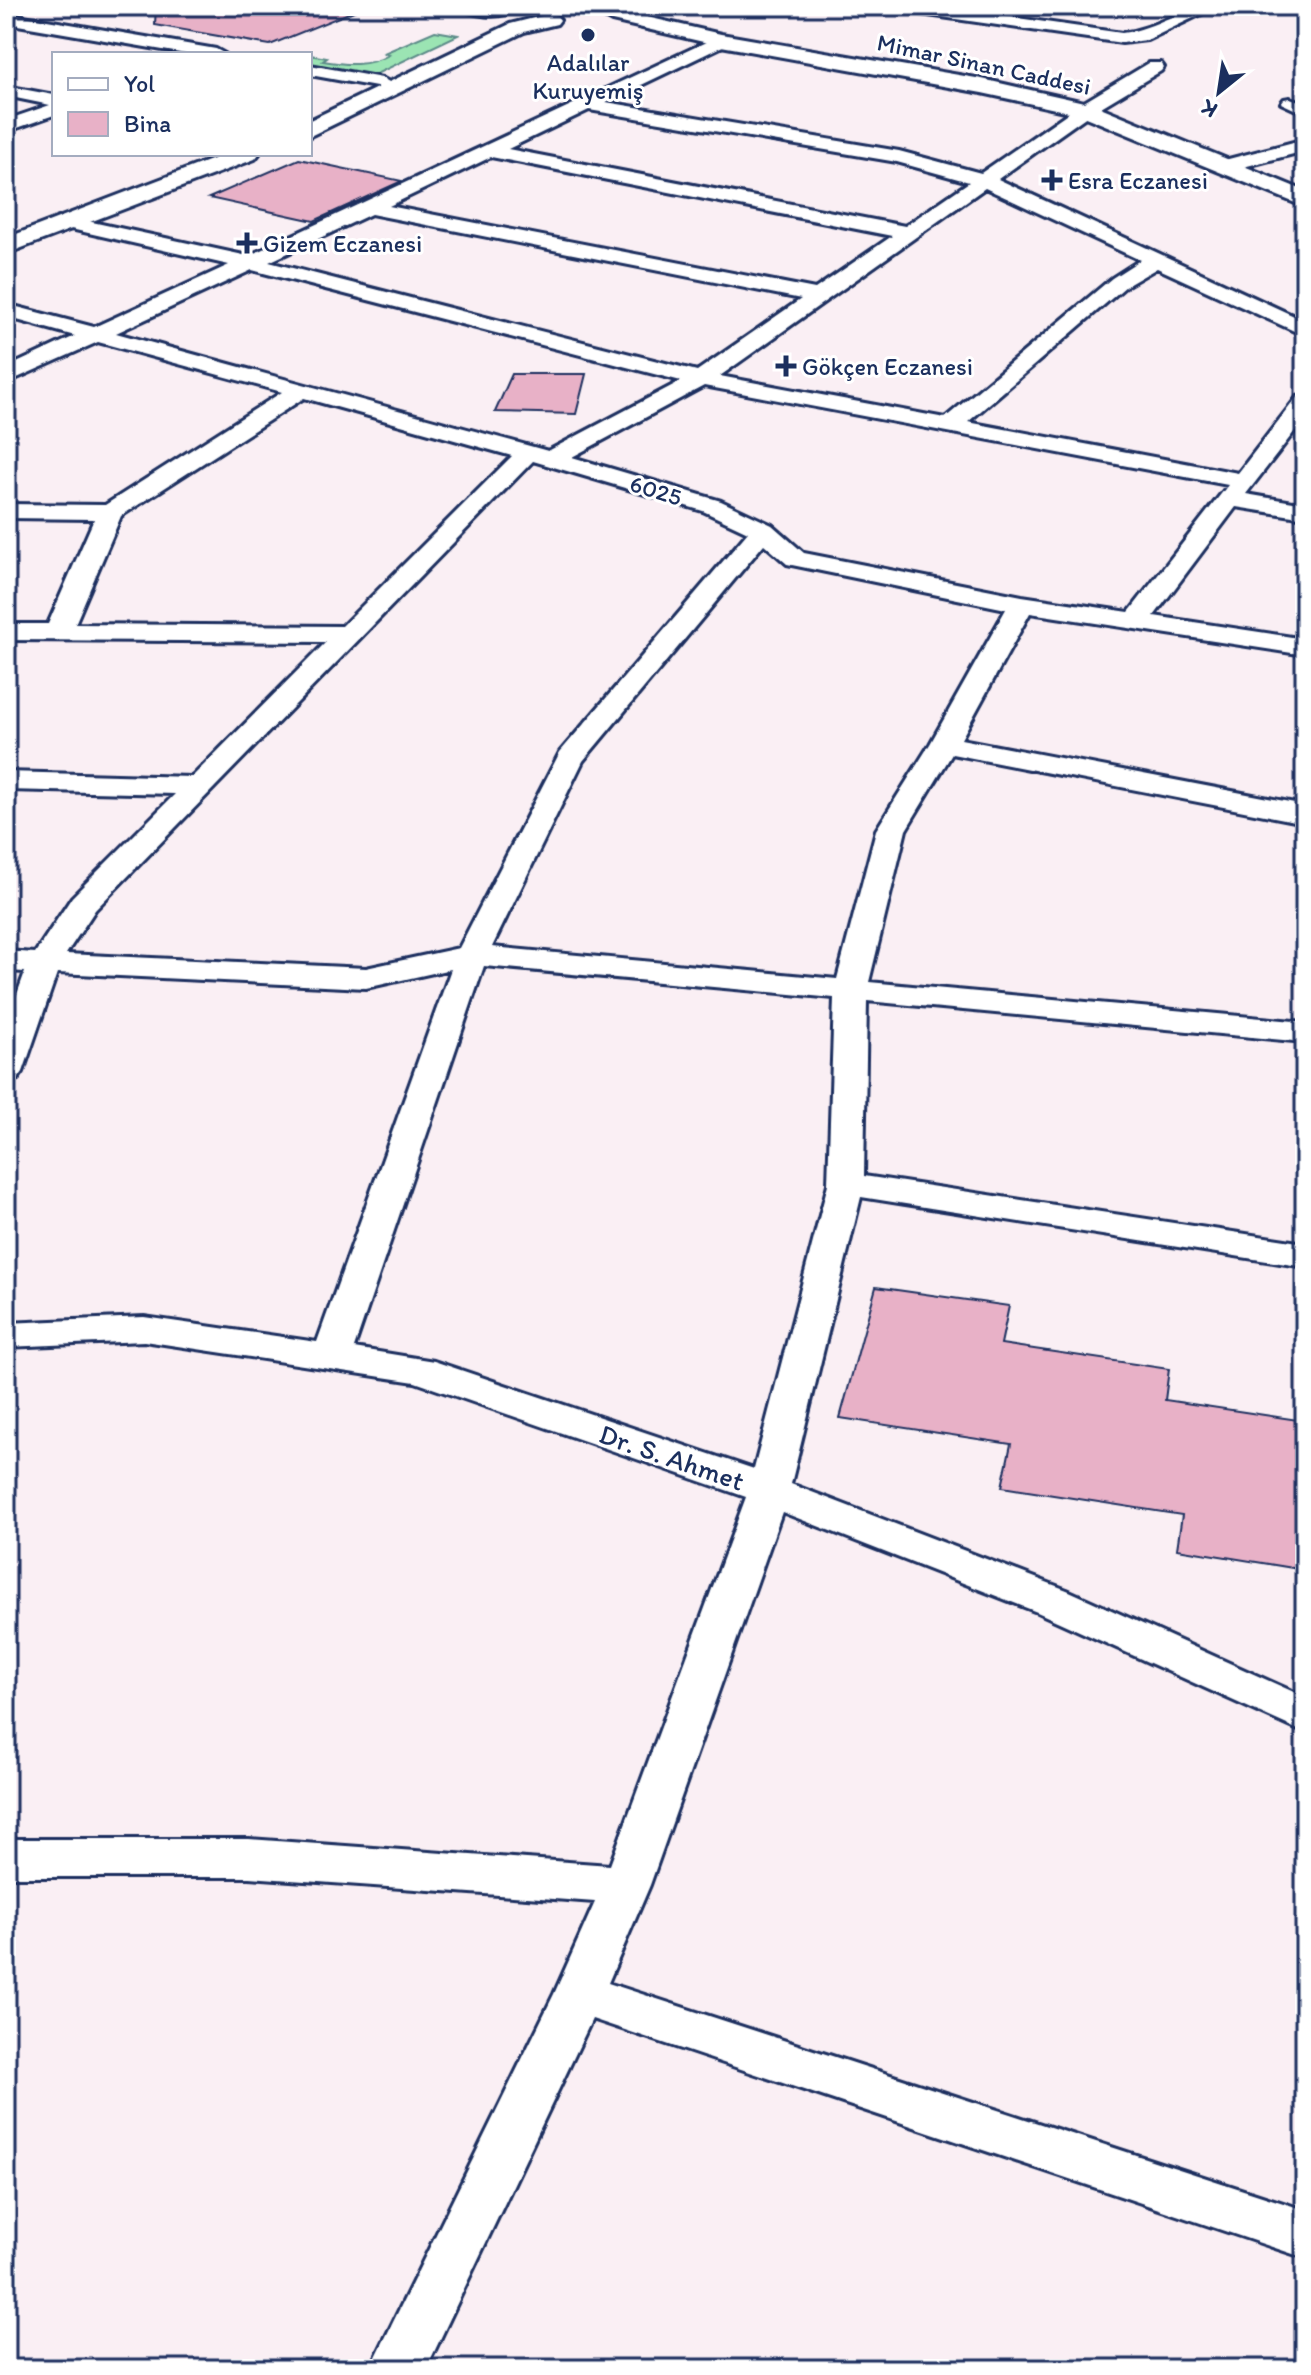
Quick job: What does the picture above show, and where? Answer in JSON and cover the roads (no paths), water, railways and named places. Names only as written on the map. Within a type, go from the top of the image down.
[{"type":"main road","points":[[469,6],[502,9],[522,19],[576,14],[721,40]]},
{"type":"main road","points":[[312,114],[382,83],[493,24],[502,9]]},
{"type":"main road","points":[[312,128],[517,28],[576,14]]},
{"type":"main road","name":"Mimar Sinan Caddesi","points":[[576,14],[619,17],[721,40],[982,86],[1085,109],[1305,200]]},
{"type":"main road","points":[[6,233],[210,156]]},
{"type":"main road","points":[[6,247],[242,156]]},
{"type":"street","points":[[901,6],[1122,38],[1141,36],[1210,6]]},
{"type":"street","points":[[44,24],[82,11]]},
{"type":"street","points":[[6,18],[205,52]]},
{"type":"street","points":[[6,376],[721,40]]},
{"type":"street","points":[[6,1072],[45,962],[83,904],[348,634],[540,456],[701,379],[1085,109],[1155,67]]},
{"type":"street","points":[[312,70],[382,83]]},
{"type":"street","points":[[6,91],[52,100]]},
{"type":"street","points":[[588,104],[899,157],[984,180],[1305,329]]},
{"type":"street","points":[[6,126],[52,110]]},
{"type":"street","points":[[1224,166],[1305,145]]},
{"type":"street","points":[[489,151],[909,233]]},
{"type":"street","points":[[369,208],[819,296]]},
{"type":"street","points":[[69,223],[249,263],[701,379],[949,426],[1237,490],[1305,511]]},
{"type":"street","points":[[949,426],[1119,282],[1157,259]]},
{"type":"street","name":"6025","points":[[6,310],[712,506],[763,530],[796,559],[1022,604],[1305,647]]},
{"type":"street","points":[[6,511],[110,512],[301,390]]},
{"type":"street","points":[[1136,621],[1305,402]]},
{"type":"street","points":[[58,632],[110,512]]},
{"type":"street","points":[[331,1357],[472,955],[570,758],[763,530]]},
{"type":"street","points":[[398,2369],[579,1994],[626,1885],[769,1491],[846,1184],[851,990],[891,830],[944,744],[1022,604]]},
{"type":"street","points":[[6,632],[348,634]]},
{"type":"street","points":[[944,744],[1305,814]]},
{"type":"street","points":[[6,781],[199,786]]},
{"type":"street","points":[[6,961],[366,978],[472,955],[1305,1032]]},
{"type":"street","points":[[846,1184],[1305,1255]]},
{"type":"street","name":"Dr. S. Ahmet","points":[[6,1335],[144,1329],[420,1370],[769,1491],[1052,1601],[1305,1716]]},
{"type":"street","points":[[6,1858],[249,1858],[626,1885]]},
{"type":"street","points":[[579,1994],[1305,2234]]},
{"type":"place","name":"Adalılar Kuruyemiş","points":[[588,35]]},
{"type":"place","name":"Esra Eczanesi","points":[[1052,180]]},
{"type":"place","name":"Gizem Eczanesi","points":[[247,243]]},
{"type":"place","name":"Gökçen Eczanesi","points":[[786,366]]}]
